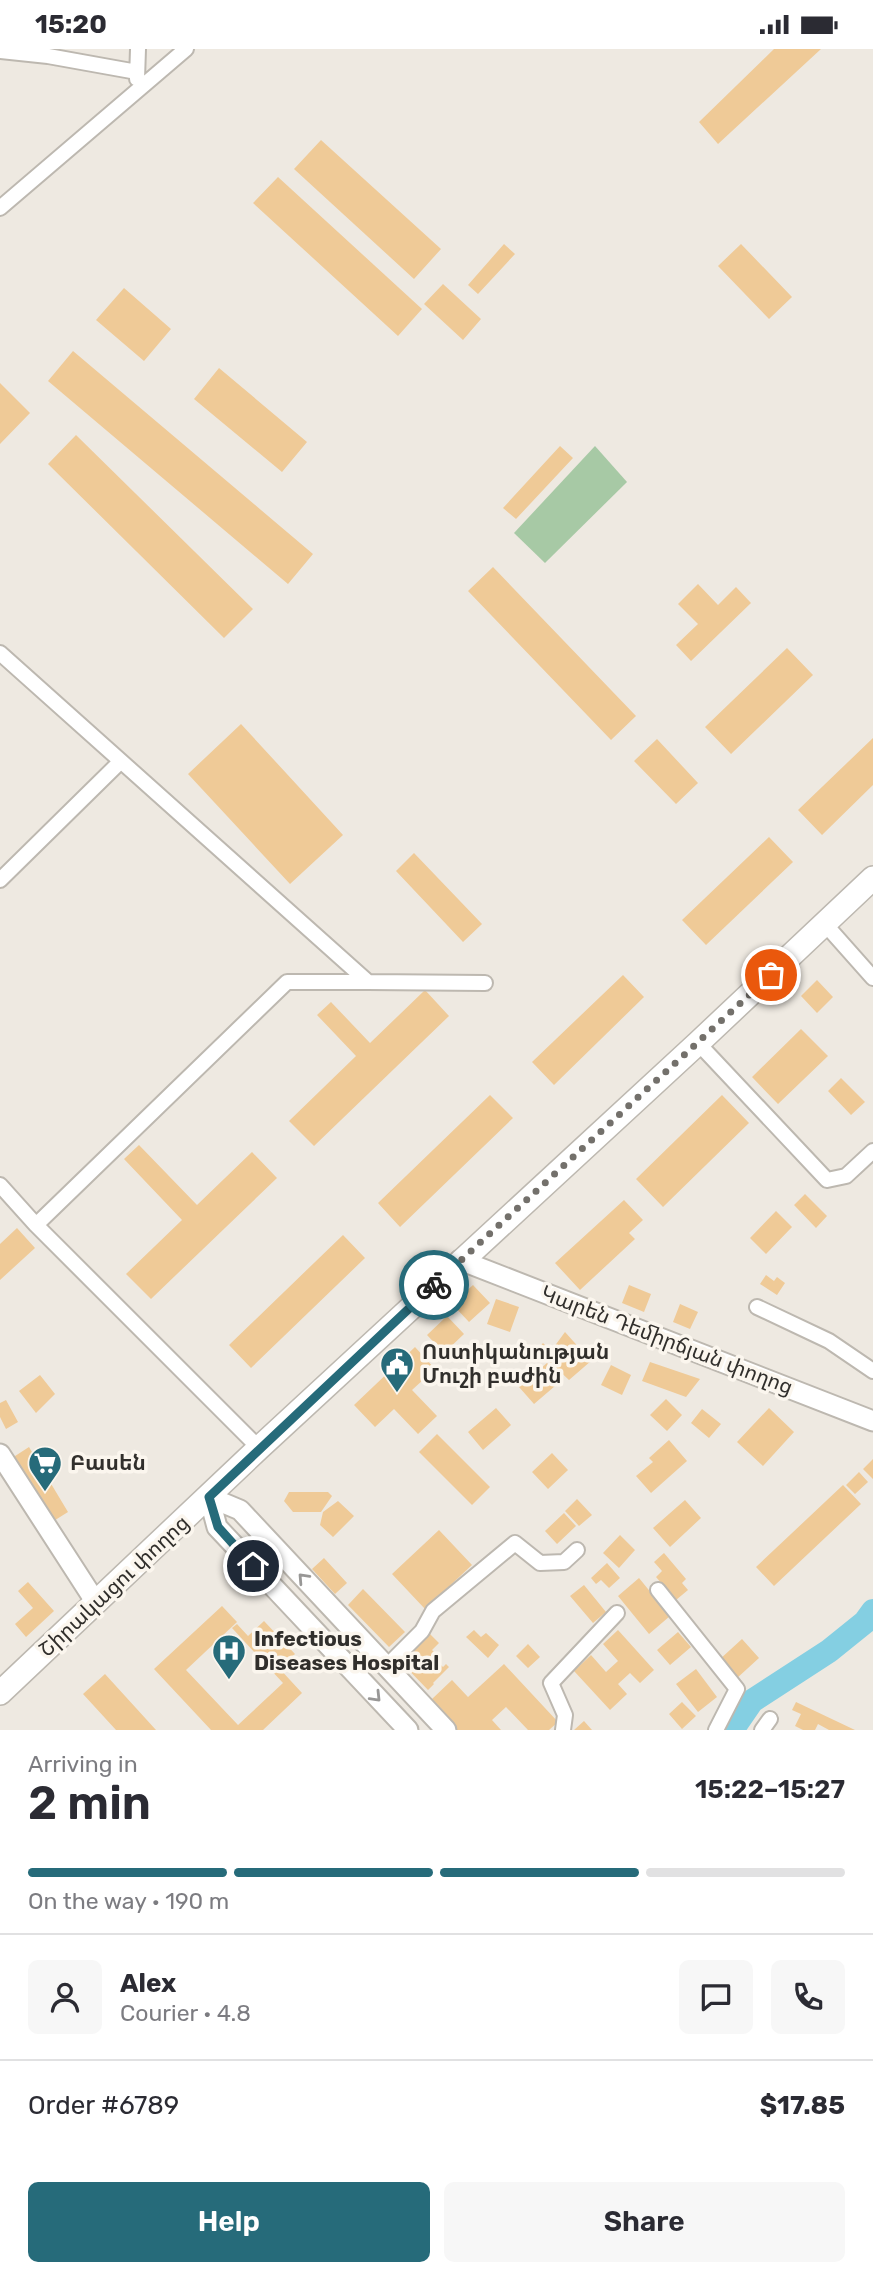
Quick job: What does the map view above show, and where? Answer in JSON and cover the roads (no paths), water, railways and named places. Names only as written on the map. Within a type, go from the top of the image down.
[{"type":"main road","name":"Շիրակացու փողոց","points":[[0,1693],[460,1260],[698,1043],[873,878]]},
{"type":"street","points":[[137,90],[138,49]]},
{"type":"street","points":[[0,208],[187,49]]},
{"type":"street","points":[[0,51],[48,53],[137,72]]},
{"type":"street","points":[[0,653],[368,982]]},
{"type":"street","points":[[0,880],[120,762]]},
{"type":"street","points":[[825,924],[873,978]]},
{"type":"street","points":[[36,1225],[287,982],[485,983]]},
{"type":"street","points":[[698,1043],[827,1180],[846,1176],[873,1151]]},
{"type":"street","points":[[0,1185],[36,1225],[259,1448]]},
{"type":"street","name":"Կարեն Դեմիրճյան փողոց","points":[[460,1260],[873,1421]]},
{"type":"street","points":[[757,1307],[829,1341],[873,1371]]},
{"type":"street","points":[[0,1454],[95,1601]]},
{"type":"street","points":[[209,1497],[240,1510],[446,1730]]},
{"type":"street","points":[[209,1497],[218,1527],[408,1730]]},
{"type":"street","points":[[386,1667],[422,1631],[433,1611],[515,1543],[540,1563],[564,1562],[578,1550]]},
{"type":"street","points":[[658,1590],[737,1689],[716,1730]]},
{"type":"street","points":[[562,1730],[565,1715],[551,1683],[617,1613]]},
{"type":"street","points":[[329,1648],[349,1629]]},
{"type":"waterway","points":[[732,1730],[752,1701],[829,1651],[865,1622],[873,1611]]},
{"type":"place","name":"Ոստիկանության Մուշի բաժին","points":[[397,1394]]},
{"type":"place","name":"Բասեն","points":[[45,1493]]},
{"type":"place","name":"Infectious Diseases Hospital","points":[[229,1681]]}]
